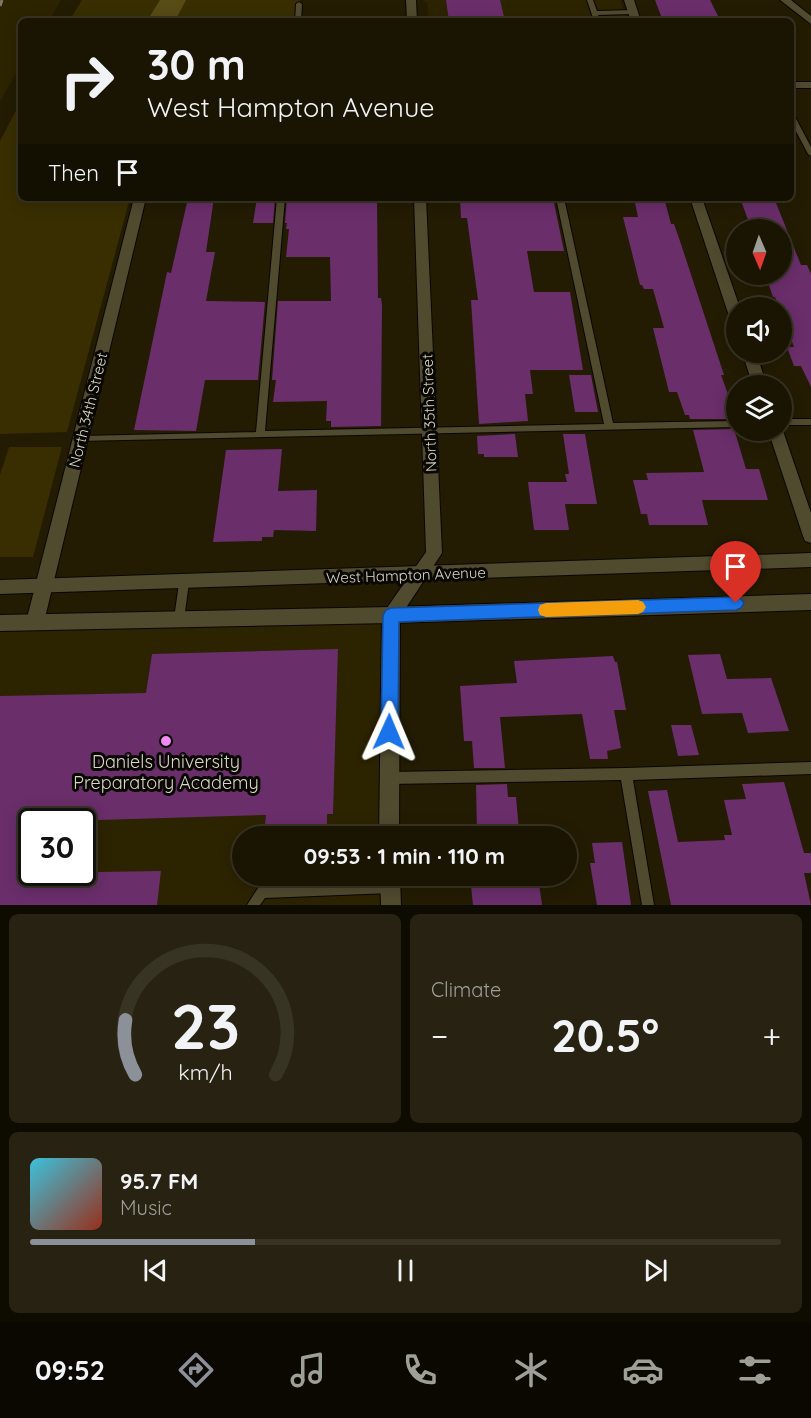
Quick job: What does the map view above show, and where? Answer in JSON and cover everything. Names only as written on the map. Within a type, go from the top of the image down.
[{"type":"street","points":[[411,0],[412,18]]},
{"type":"street","points":[[629,0],[635,17]]},
{"type":"street","points":[[785,0],[809,17]]},
{"type":"street","points":[[794,85],[811,85]]},
{"type":"street","name":"North 34th Street","points":[[34,622],[139,201]]},
{"type":"street","name":"North 35th Street","points":[[391,615],[434,553],[420,201]]},
{"type":"street","points":[[697,201],[730,297]]},
{"type":"street","points":[[779,441],[811,536]]},
{"type":"street","name":"West Hampton Avenue","points":[[0,587],[184,583],[811,560]]},
{"type":"street","points":[[0,623],[811,603]]},
{"type":"street","points":[[389,826],[391,615]]},
{"type":"lane","points":[[590,0],[596,18]]},
{"type":"lane","points":[[298,18],[299,4]]},
{"type":"lane","points":[[594,13],[635,17]]},
{"type":"lane","points":[[794,121],[811,154]]},
{"type":"lane","points":[[260,434],[281,201]]},
{"type":"lane","points":[[561,201],[609,426]]},
{"type":"lane","points":[[792,422],[811,422]]},
{"type":"lane","points":[[81,439],[726,423]]},
{"type":"lane","points":[[179,619],[184,583]]},
{"type":"lane","points":[[388,778],[811,768]]},
{"type":"lane","points":[[626,774],[648,905]]},
{"type":"lane","points":[[253,905],[262,892],[390,889]]},
{"type":"shaded area","points":[[0,0],[61,0],[51,18],[18,18],[18,70],[0,101]]},
{"type":"shaded area","points":[[82,0],[300,0],[298,18],[71,18]]},
{"type":"shaded area","points":[[422,0],[620,0],[626,18],[428,18],[428,3]]},
{"type":"shaded area","points":[[18,107],[18,201],[129,201],[67,432],[0,434],[0,141]]},
{"type":"shaded area","points":[[9,447],[62,447],[33,557],[0,557],[0,475]]},
{"type":"shaded area","name":"Daniels University Preparatory Academy","points":[[391,615],[389,826],[232,826],[232,886],[390,886],[391,905],[0,905],[0,623]]},
{"type":"building","points":[[446,0],[500,0],[504,18],[449,18]]},
{"type":"building","points":[[655,0],[710,0],[719,18],[662,18]]},
{"type":"building","points":[[187,201],[214,201],[206,252],[215,252],[206,301],[265,302],[258,380],[205,380],[196,431],[134,430],[167,272],[171,273]]},
{"type":"building","points":[[257,201],[275,201],[273,223],[253,223]]},
{"type":"building","points":[[287,201],[377,201],[378,298],[381,298],[382,305],[381,426],[331,427],[331,421],[326,421],[327,401],[273,402],[276,380],[272,380],[278,301],[331,301],[330,257],[286,257],[289,229],[286,229],[287,223],[285,223]]},
{"type":"building","points":[[460,201],[535,203],[535,201],[554,201],[564,251],[527,251],[534,292],[570,292],[583,370],[530,370],[533,394],[525,394],[528,421],[479,424],[471,300],[478,300],[467,218],[461,218]]},
{"type":"building","points":[[635,201],[665,201],[724,375],[721,375],[726,389],[726,419],[690,419],[689,415],[685,415],[677,392],[669,392],[653,328],[664,328],[653,289],[644,289],[640,285],[623,217],[638,217]]},
{"type":"building","points":[[741,201],[775,201],[782,219],[748,219]]},
{"type":"building","points":[[792,243],[801,265],[807,265],[811,274],[811,387],[801,366],[794,366],[792,361],[792,347],[794,347],[792,297],[773,297],[769,285],[792,285]]},
{"type":"building","points":[[569,375],[591,375],[598,412],[575,412]]},
{"type":"building","points":[[726,429],[726,441],[738,441],[746,469],[759,469],[768,500],[702,500],[708,525],[649,525],[647,514],[641,514],[633,480],[648,480],[646,473],[704,472],[693,430]]},
{"type":"building","points":[[515,434],[518,457],[484,457],[484,454],[478,454],[477,436]]},
{"type":"building","points":[[563,434],[585,434],[597,504],[565,504],[569,530],[534,530],[528,482],[567,482],[565,474],[569,474]]},
{"type":"building","points":[[282,449],[278,491],[317,490],[316,531],[274,530],[273,537],[262,537],[262,541],[213,542],[226,450]]},
{"type":"building","name":"Daniels University Preparatory Academy","points":[[338,649],[333,814],[327,814],[327,826],[265,826],[266,815],[96,820],[96,808],[18,808],[18,886],[96,886],[96,872],[161,871],[157,905],[0,905],[0,696],[146,693],[152,654]]},
{"type":"building","points":[[720,654],[727,679],[771,678],[789,731],[748,733],[742,713],[702,714],[688,655]]},
{"type":"building","points":[[613,656],[617,662],[626,710],[614,710],[621,748],[607,751],[608,759],[590,759],[582,714],[500,717],[505,768],[474,768],[472,741],[464,741],[460,686],[517,683],[514,661]]},
{"type":"building","points":[[671,725],[691,725],[699,755],[678,756]]},
{"type":"building","points":[[784,782],[804,853],[811,853],[811,873],[804,873],[811,905],[671,905],[648,791],[667,790],[678,842],[725,840],[724,835],[732,835],[724,800],[746,799],[742,784]]},
{"type":"building","points":[[507,784],[508,797],[516,797],[519,826],[477,826],[476,785]]},
{"type":"building","points":[[622,842],[631,905],[597,905],[590,863],[595,863],[592,843]]},
{"type":"building","points":[[471,886],[539,886],[542,905],[473,905]]},
{"type":"waterway","points":[[163,18],[173,0]]},
{"type":"railway","points":[[0,6],[2,0]]},
{"type":"slow traffic","points":[[546,610],[638,607]]},
{"type":"place","name":"Daniels University Preparatory Academy","points":[[166,741]]},
{"type":"route","points":[[389,732],[391,615],[736,603]]}]
